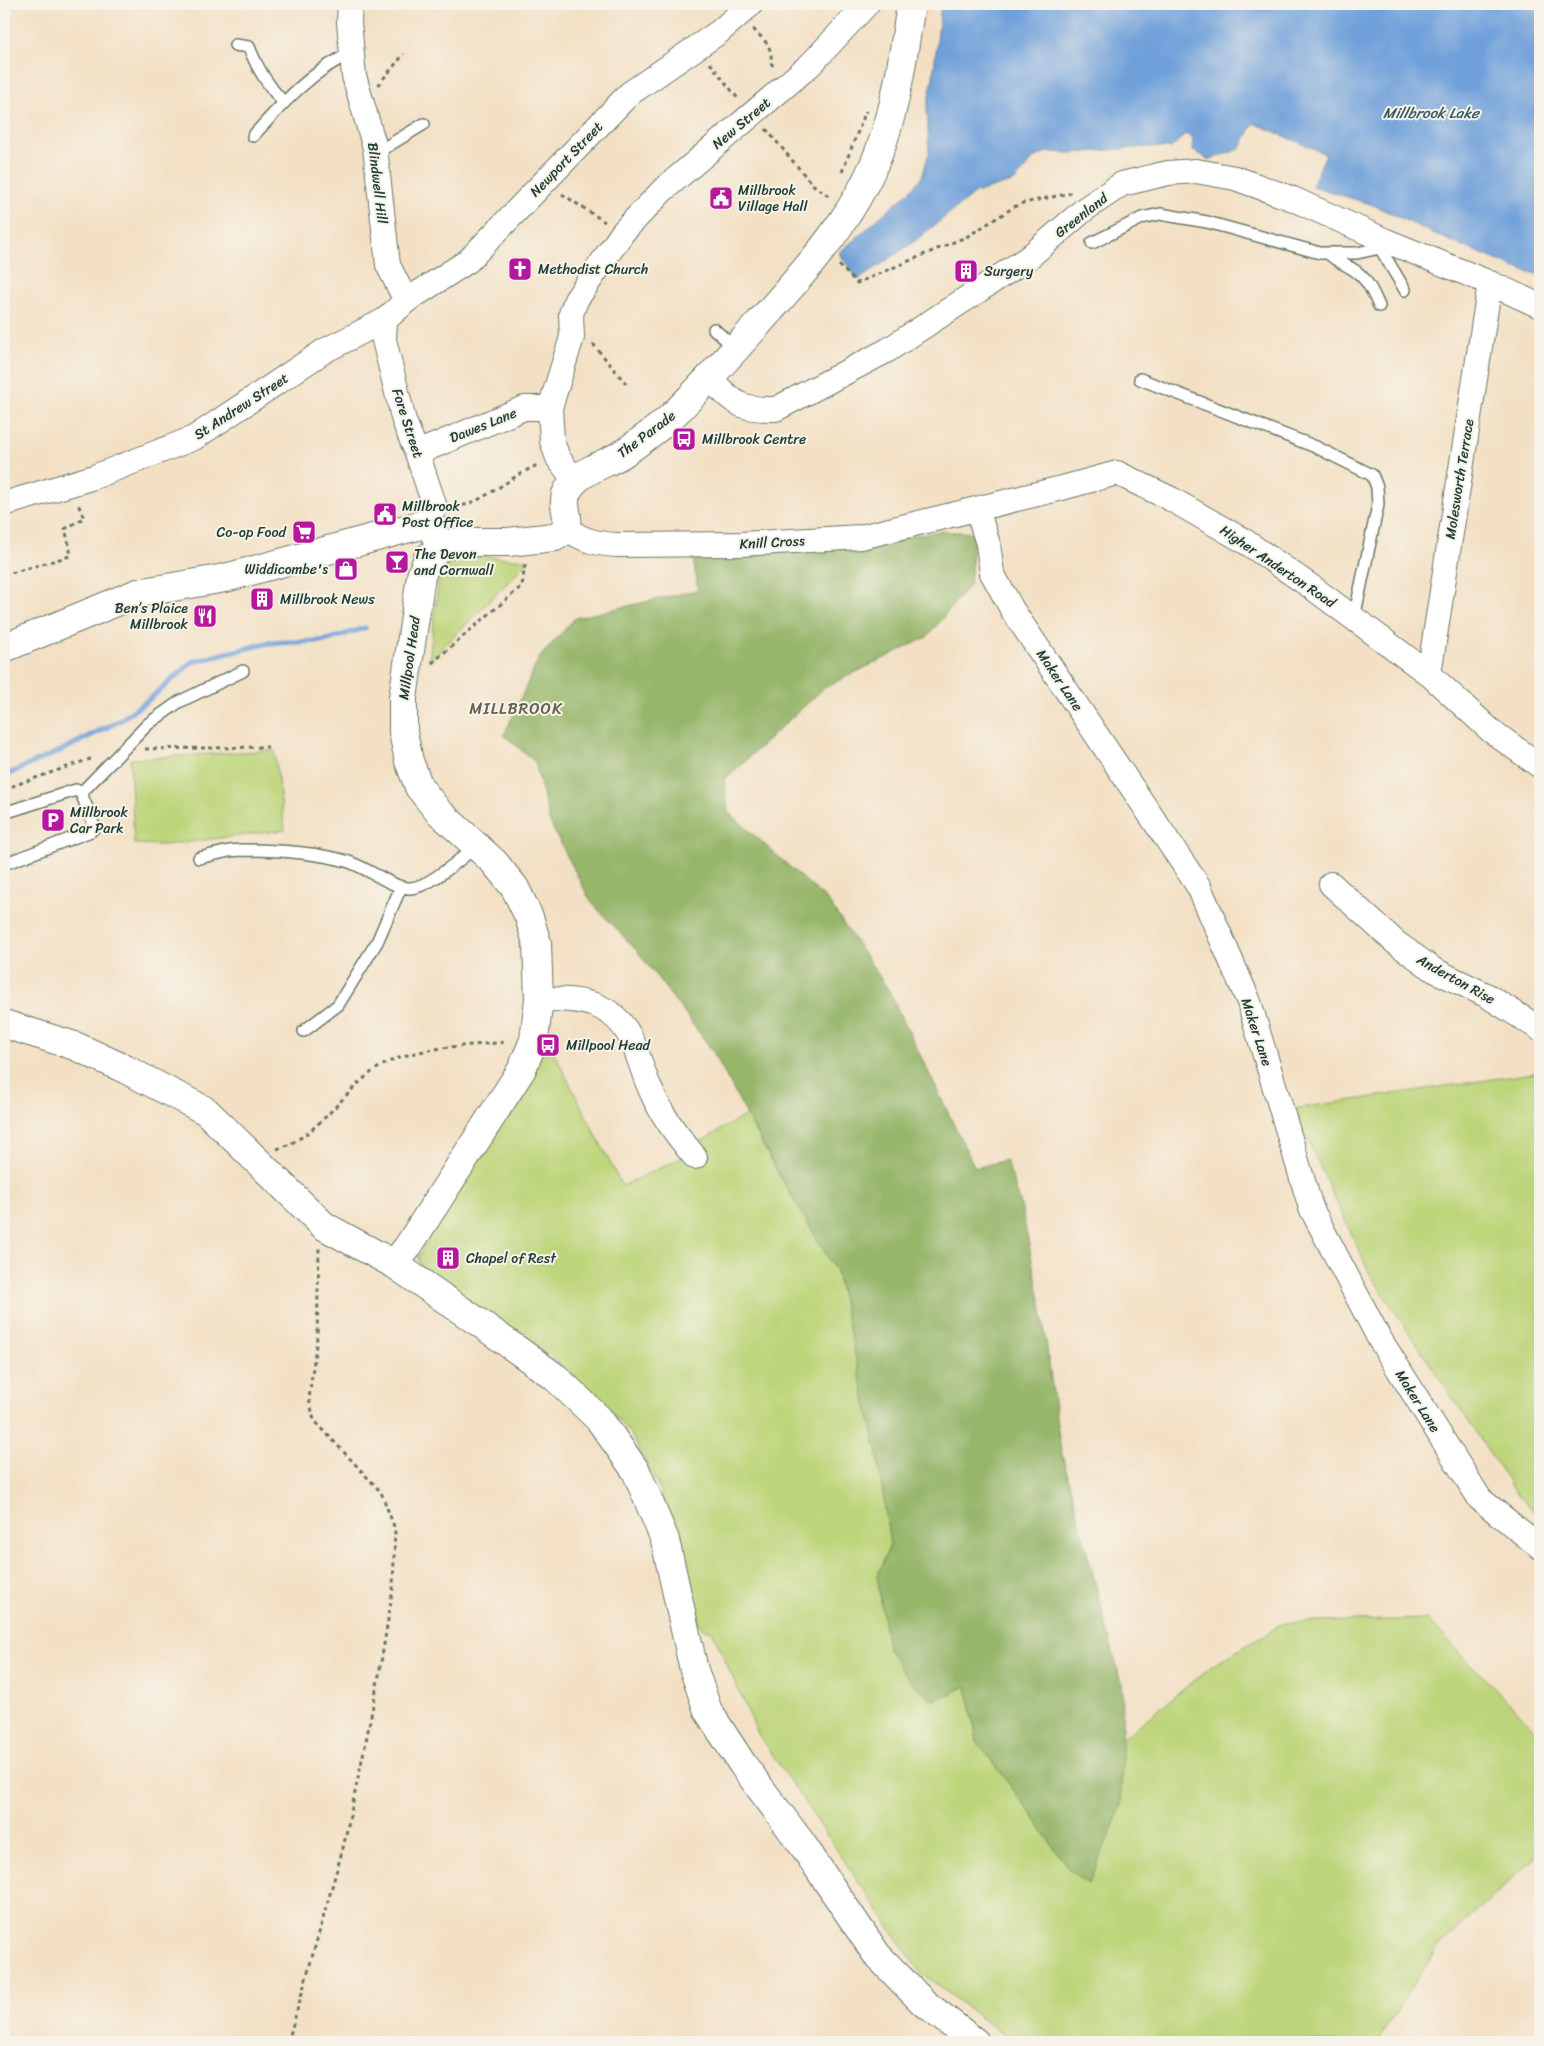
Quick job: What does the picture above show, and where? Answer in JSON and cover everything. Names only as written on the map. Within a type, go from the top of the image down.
[{"type":"street","name":"Blindwell Hill","points":[[350,4],[349,22],[354,76],[376,153],[388,265],[406,301]]},
{"type":"street","name":"The Parade","points":[[575,481],[597,466],[624,453],[671,417],[802,275],[835,233],[867,181],[883,141],[896,96],[911,4]]},
{"type":"street","name":"Newport Street","points":[[386,320],[406,301],[468,261],[544,180],[629,94],[718,32],[745,9]]},
{"type":"street","name":"New Street","points":[[623,232],[663,190],[788,84],[866,14]]},
{"type":"street","name":"Greenland","points":[[709,378],[735,403],[755,410],[776,409],[888,350],[945,313],[1028,258],[1085,209],[1122,184],[1168,173],[1196,171],[1236,178],[1293,198],[1382,244],[1490,283],[1540,306]]},
{"type":"street","points":[[4,648],[138,593],[225,578],[431,515],[442,546],[456,542],[526,540],[554,537],[567,529],[569,521],[565,506],[566,493],[575,481],[558,458],[552,441],[550,408],[572,337],[571,314],[576,300],[623,232]]},
{"type":"street","name":"Molesworth Terrace","points":[[1429,674],[1490,283]]},
{"type":"street","name":"Fore Street","points":[[386,320],[384,340],[388,360],[404,421],[417,453],[431,515]]},
{"type":"street","name":"St Andrew Street","points":[[4,504],[94,477],[194,438],[324,351],[386,320]]},
{"type":"street","name":"Dawes Lane","points":[[417,453],[524,408],[550,408]]},
{"type":"street","name":"Higher Anderton Road","points":[[977,509],[1117,472],[1171,499],[1246,542],[1354,618],[1429,674],[1490,730],[1540,766]]},
{"type":"street","name":"Knill Cross","points":[[567,529],[582,540],[600,544],[682,546],[741,544],[861,536],[977,509]]},
{"type":"street","name":"Maker Lane","points":[[977,509],[988,544],[992,574],[1013,611],[1199,887],[1249,1002],[1311,1208],[1379,1338],[1480,1499],[1540,1547]]},
{"type":"street","name":"Millpool Head","points":[[394,1264],[407,1248],[522,1069],[534,1040],[539,999],[537,943],[529,917],[515,888],[478,845],[438,811],[419,787],[409,761],[403,732],[403,698],[421,576],[428,558],[442,546]]},
{"type":"street","name":"Anderton Rise","points":[[1331,884],[1395,942],[1434,970],[1486,995],[1540,1029]]},
{"type":"street","points":[[539,999],[565,998],[586,1002],[603,1008],[621,1022],[632,1041],[652,1094],[680,1138],[695,1157]]},
{"type":"street","points":[[4,1024],[75,1046],[125,1069],[206,1111],[324,1226],[394,1264],[555,1377],[599,1419],[636,1471],[666,1540],[694,1670],[708,1711],[742,1765],[802,1844],[877,1955],[924,2002],[975,2042]]},
{"type":"lane","points":[[235,45],[249,47],[256,67],[270,88],[284,103]]},
{"type":"lane","points":[[253,136],[284,103],[335,60],[352,52]]},
{"type":"lane","points":[[376,153],[424,124]]},
{"type":"lane","points":[[1092,243],[1142,218],[1160,214],[1207,222],[1305,249],[1328,253],[1357,253],[1382,244],[1405,290]]},
{"type":"lane","points":[[1328,253],[1335,260],[1360,274],[1367,282],[1379,306]]},
{"type":"lane","points":[[714,329],[736,348]]},
{"type":"lane","points":[[1140,379],[1316,447],[1372,475],[1378,487],[1378,505],[1354,618]]},
{"type":"lane","points":[[81,793],[148,724],[180,702],[243,671]]},
{"type":"lane","points":[[4,813],[76,790],[81,793],[94,828],[4,864]]},
{"type":"lane","points":[[199,858],[242,850],[328,857],[347,861],[401,887],[408,888],[422,885],[447,870],[478,845]]},
{"type":"lane","points":[[304,1031],[338,1005],[377,942],[401,887]]},
{"type":"path","points":[[745,9],[770,46],[772,53],[771,63],[788,84]]},
{"type":"path","points":[[697,47],[812,184],[832,199],[835,190]]},
{"type":"path","points":[[360,96],[378,85],[404,54]]},
{"type":"path","points":[[842,174],[868,104]]},
{"type":"path","points":[[544,180],[623,232]]},
{"type":"path","points":[[572,337],[588,338],[629,387]]},
{"type":"path","points":[[431,515],[467,506],[528,469],[558,458]]},
{"type":"path","points":[[4,575],[70,556],[70,548],[64,529],[84,518],[70,484]]},
{"type":"path","points":[[429,666],[522,586],[526,571],[526,540]]},
{"type":"path","points":[[250,1153],[294,1144],[315,1127],[369,1074],[405,1055],[442,1049],[534,1040]]},
{"type":"path","points":[[288,2042],[343,1848],[379,1675],[393,1589],[396,1529],[381,1492],[314,1420],[309,1399],[317,1336],[319,1234],[324,1226]]},
{"type":"green space","points":[[940,531],[975,533],[970,584],[927,637],[824,688],[724,780],[728,812],[828,901],[888,989],[975,1168],[1006,1160],[1020,1201],[1041,1304],[1060,1446],[1123,1691],[1121,1807],[1089,1884],[1070,1871],[1025,1805],[977,1741],[967,1686],[933,1701],[909,1680],[888,1649],[877,1576],[890,1545],[877,1450],[836,1271],[777,1171],[712,1050],[638,952],[591,902],[550,823],[535,762],[504,735],[539,658],[575,618],[698,590],[693,558],[854,546]]},
{"type":"green space","points":[[466,555],[530,560],[429,662],[439,577],[443,569],[450,563]]},
{"type":"green space","points":[[274,750],[285,830],[164,845],[134,844],[130,759]]},
{"type":"green space","points":[[551,1047],[622,1186],[681,1158],[700,1142],[746,1115],[836,1271],[877,1450],[890,1545],[877,1576],[967,1686],[977,1741],[1025,1805],[1070,1871],[1121,1807],[1122,1739],[1212,1666],[1284,1623],[1427,1619],[1540,1735],[1540,1799],[1532,1805],[1540,1819],[1540,1853],[1438,1947],[1379,2038],[1380,2042],[1013,2042],[920,1972],[758,1734],[712,1631],[703,1629],[699,1624],[683,1553],[657,1483],[630,1433],[594,1392],[547,1354],[422,1269],[418,1258],[428,1238],[545,1048]]},
{"type":"green space","points":[[1540,1072],[1540,1518],[1517,1494],[1370,1274],[1293,1109]]},
{"type":"water","name":"Millbrook Lake","points":[[941,4],[1540,4],[1540,275],[1513,267],[1441,237],[1373,205],[1312,186],[1326,154],[1254,123],[1240,149],[1209,160],[1192,150],[1193,139],[1186,134],[1171,148],[1146,147],[1074,153],[1046,152],[1033,159],[1015,181],[975,193],[911,244],[858,280],[839,253],[909,192],[922,177],[929,153],[927,107],[933,77]]},
{"type":"waterway","points":[[4,776],[60,751],[119,721],[151,698],[192,662],[268,643],[324,641],[365,628]]},
{"type":"place","name":"Millbrook Village Hall","points":[[721,198]]},
{"type":"place","name":"Methodist Church","points":[[520,269]]},
{"type":"place","name":"Surgery","points":[[966,271]]},
{"type":"place","name":"Millbrook Centre","points":[[684,439]]},
{"type":"place","name":"Millbrook Post Office","points":[[385,514]]},
{"type":"place","name":"Co-op Food","points":[[304,532]]},
{"type":"place","name":"The Devon and Cornwall","points":[[397,562]]},
{"type":"place","name":"Widdicombe's","points":[[346,569]]},
{"type":"place","name":"Millbrook News","points":[[262,599]]},
{"type":"place","name":"Ben’s Plaice Millbrook","points":[[205,616]]},
{"type":"place","name":"Millbrook Car Park","points":[[53,820]]},
{"type":"place","name":"Millpool Head","points":[[548,1045]]},
{"type":"place","name":"Chapel of Rest","points":[[448,1258]]},
{"type":"district","name":"MILLBROOK","points":[[516,708]]}]
